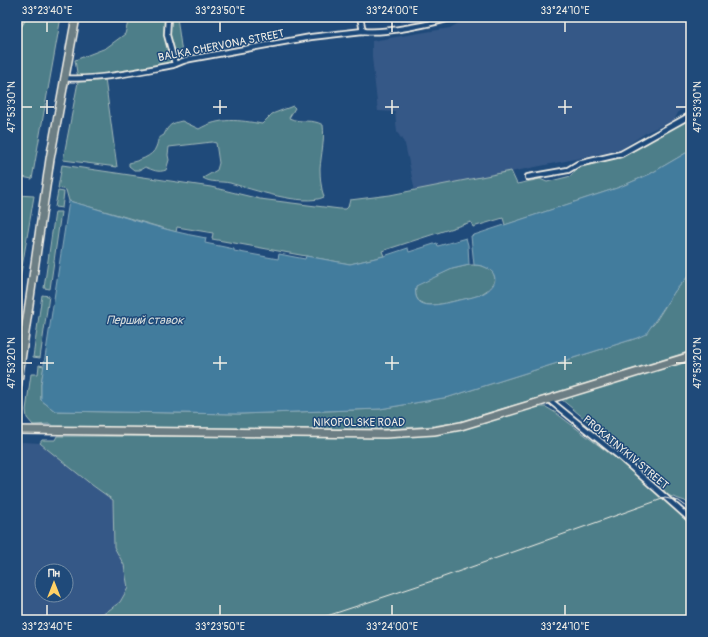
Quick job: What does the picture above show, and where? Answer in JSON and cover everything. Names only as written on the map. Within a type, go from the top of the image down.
[{"type":"main road","points":[[17,388],[50,159],[76,17]]},
{"type":"main road","name":"NIKOPOLSKE ROAD","points":[[17,430],[398,433],[434,431],[461,426],[691,356]]},
{"type":"street","points":[[168,17],[167,35],[175,64]]},
{"type":"street","points":[[360,17],[363,31]]},
{"type":"street","name":"BALKA CHERVONA STREET","points":[[64,78],[78,79],[105,76],[175,64],[190,59],[311,37],[402,28],[453,17]]},
{"type":"street","points":[[528,178],[568,170],[578,164],[621,154],[691,115]]},
{"type":"street","name":"PROKATNYKIV STREET","points":[[548,399],[620,457],[691,520]]},
{"type":"shaded area","points":[[400,17],[435,17],[401,23]]},
{"type":"shaded area","points":[[469,17],[691,17],[691,107],[679,111],[674,120],[647,132],[620,150],[415,191],[405,144],[397,132],[395,112],[378,111],[372,57],[372,41],[450,28]]},
{"type":"shaded area","points":[[22,442],[40,443],[113,500],[114,547],[124,565],[128,588],[120,602],[105,613],[64,620],[17,620],[17,464]]},
{"type":"green space","points":[[17,17],[61,17],[32,179],[17,176]]},
{"type":"green space","points":[[127,17],[177,17],[183,61],[175,64],[78,79],[75,60],[106,48],[125,34],[129,18]]},
{"type":"green space","points":[[105,79],[117,167],[63,160],[78,82]]},
{"type":"green space","points":[[293,106],[295,108],[289,118],[323,125],[320,169],[324,197],[315,200],[291,199],[230,183],[206,180],[203,178],[217,170],[219,163],[216,143],[212,142],[169,147],[169,160],[166,170],[163,171],[156,171],[145,167],[140,170],[134,170],[129,166],[129,163],[144,158],[152,153],[161,136],[164,135],[171,125],[176,123],[182,121],[199,129],[207,125],[230,120],[262,124],[272,114]]},
{"type":"green space","points":[[691,118],[691,150],[650,174],[620,187],[505,225],[503,218],[473,227],[471,222],[382,251],[384,256],[350,264],[212,239],[213,233],[177,227],[176,232],[69,201],[66,190],[58,188],[62,165],[211,187],[260,199],[346,209],[350,200],[390,195],[511,171],[517,184],[540,179],[547,182],[571,176],[578,167],[621,157]]},
{"type":"green space","points":[[58,191],[64,192],[62,208],[55,207]]},
{"type":"green space","points":[[17,195],[34,196],[17,297]]},
{"type":"green space","points":[[55,212],[61,212],[50,289],[44,288]]},
{"type":"green space","points":[[469,265],[478,265],[491,270],[494,280],[489,289],[480,295],[445,303],[430,305],[423,304],[418,300],[416,285],[452,269]]},
{"type":"green space","points":[[691,273],[691,351],[459,422],[433,426],[385,429],[54,427],[50,424],[33,425],[27,418],[26,410],[31,374],[38,374],[39,365],[44,366],[41,384],[41,400],[55,411],[240,414],[380,409],[449,397],[637,338],[654,324],[675,291]]},
{"type":"green space","points":[[42,295],[49,296],[40,358],[33,357]]},
{"type":"green space","points":[[691,359],[691,507],[685,501],[667,495],[658,480],[561,399]]},
{"type":"green space","points":[[537,407],[546,407],[556,413],[618,460],[691,523],[691,620],[64,620],[105,613],[120,602],[128,588],[124,565],[114,547],[113,500],[47,449],[40,443],[42,440],[55,440],[57,436],[384,437],[434,434]]},
{"type":"water","name":"Перший ставок","points":[[691,150],[691,273],[675,291],[646,334],[637,338],[449,397],[380,409],[240,414],[55,411],[41,400],[41,384],[69,201],[154,226],[206,238],[205,243],[234,249],[234,251],[278,259],[279,254],[305,259],[306,256],[350,264],[384,256],[408,248],[409,252],[437,243],[438,246],[466,238],[468,245],[469,265],[452,269],[416,286],[416,295],[419,301],[424,304],[438,305],[478,296],[490,289],[494,284],[495,279],[491,271],[487,268],[474,265],[471,236],[620,187],[650,174]]},
{"type":"tram line","points":[[17,34],[27,17]]},
{"type":"tram line","points":[[315,620],[432,581],[665,498],[679,501],[691,510]]}]
